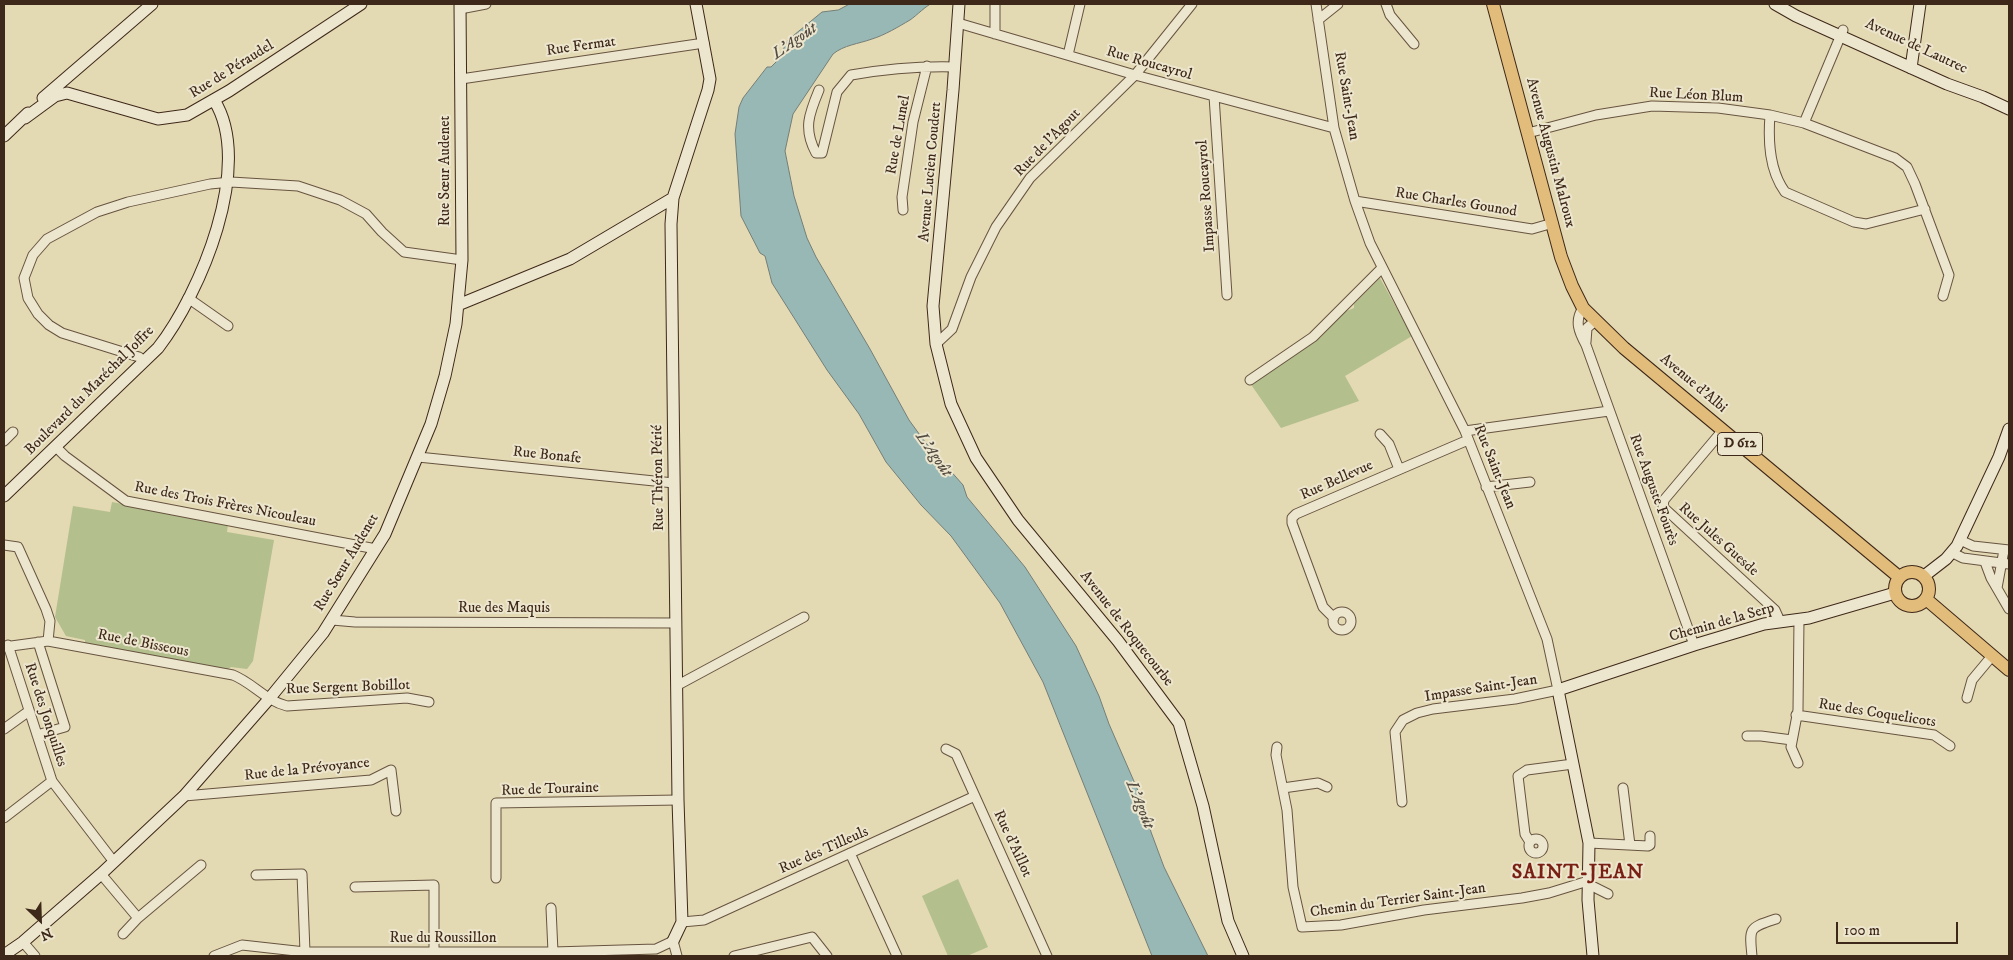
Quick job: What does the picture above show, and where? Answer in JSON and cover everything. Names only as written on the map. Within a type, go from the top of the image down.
[{"type":"main road","name":"Avenue Augustin Malroux","points":[[1493,4],[1552,223],[1568,277],[1583,308]]},
{"type":"main road","name":"Avenue d'Albi","points":[[1583,308],[1595,321],[1723,430],[1899,577]]},
{"type":"main road","points":[[1909,572],[1919,573],[1924,576],[1929,584],[1926,599],[1916,605],[1906,605],[1897,598],[1895,584],[1899,577],[1909,572]]},
{"type":"main road","points":[[1926,599],[2009,670]]},
{"type":"street","points":[[4,136],[49,92],[152,4]]},
{"type":"street","name":"Rue de Péraudel","points":[[24,118],[55,96],[67,93],[158,119],[188,115],[361,4]]},
{"type":"street","points":[[460,6],[486,4]]},
{"type":"street","name":"Rue Théron Périé","points":[[673,942],[682,922],[678,800],[671,224],[673,198],[710,79],[696,4]]},
{"type":"street","name":"Avenue Lucien Coudert","points":[[936,344],[933,306],[959,4]]},
{"type":"street","points":[[995,4],[996,34]]},
{"type":"street","points":[[1068,55],[1080,4]]},
{"type":"street","name":"Rue de l'Agout","points":[[936,344],[952,329],[971,277],[996,227],[1030,178],[1135,75],[1192,4]]},
{"type":"street","name":"Rue Saint-Jean","points":[[1316,4],[1334,128],[1355,201],[1370,243],[1467,435],[1547,638],[1589,843],[1588,884],[1593,956]]},
{"type":"street","points":[[1318,20],[1338,4]]},
{"type":"street","points":[[1386,4],[1387,17],[1414,44]]},
{"type":"street","points":[[1912,64],[1920,4]]},
{"type":"street","name":"Avenue de Lautrec","points":[[1778,5],[1796,16],[1842,33],[1912,64],[1947,84],[2009,109]]},
{"type":"street","name":"Rue Sœur Audenet","points":[[4,955],[23,942],[101,874],[184,796],[269,700],[332,620],[385,534],[431,424],[445,376],[458,305],[462,260],[460,6]]},
{"type":"street","name":"Rue Roucayrol","points":[[958,23],[1135,75],[1334,128]]},
{"type":"street","points":[[1804,123],[1842,33]]},
{"type":"street","name":"Rue Fermat","points":[[461,78],[704,43]]},
{"type":"street","points":[[78,95],[72,84],[73,78],[84,64]]},
{"type":"street","name":"Rue de Lunel","points":[[903,210],[902,196],[913,122],[927,66]]},
{"type":"street","points":[[819,90],[809,114],[809,128],[811,143],[816,153],[822,153],[837,92],[851,75],[896,68],[955,67]]},
{"type":"street","name":"Impasse Roucayrol","points":[[1214,96],[1227,295]]},
{"type":"street","name":"Boulevard du Maréchal Joffre","points":[[4,496],[144,361],[167,336],[188,298],[211,246],[221,213],[227,183],[228,144],[222,118],[214,100]]},
{"type":"street","name":"Rue Léon Blum","points":[[1528,133],[1596,115],[1652,106],[1718,108],[1770,115],[1804,123],[1895,158],[1907,167],[1925,209],[1949,275],[1943,296]]},
{"type":"street","points":[[1770,115],[1768,139],[1771,155],[1779,183],[1786,192],[1854,222],[1866,224],[1925,209]]},
{"type":"street","points":[[144,361],[62,333],[49,325],[38,314],[28,298],[24,278],[33,255],[47,239],[97,212],[128,202],[210,184],[298,186],[340,200],[366,214],[404,252],[462,260]]},
{"type":"street","points":[[458,305],[570,259],[673,198]]},
{"type":"street","name":"Rue Charles Gounod","points":[[1355,201],[1532,229],[1552,223]]},
{"type":"street","points":[[1250,380],[1313,336],[1382,268]]},
{"type":"street","points":[[460,289],[476,297]]},
{"type":"street","points":[[188,298],[228,326]]},
{"type":"street","name":"Rue Auguste Fourès","points":[[1583,308],[1578,320],[1580,333],[1586,345],[1694,645]]},
{"type":"street","points":[[1586,345],[1587,328],[1595,321]]},
{"type":"street","name":"Avenue de Roquecourbe","points":[[936,344],[951,404],[976,458],[1018,520],[1118,641],[1179,722],[1203,806],[1228,921],[1243,956]]},
{"type":"street","name":"Rue Bellevue","points":[[1334,618],[1323,607],[1292,523],[1292,518],[1296,514],[1399,469],[1467,435],[1609,411]]},
{"type":"street","name":"Rue Jules Guesde","points":[[1723,430],[1664,500],[1663,507],[1775,610],[1780,621]]},
{"type":"street","points":[[4,441],[13,432]]},
{"type":"street","points":[[1380,434],[1388,444],[1399,469]]},
{"type":"street","points":[[1924,576],[1953,553],[2008,436]]},
{"type":"street","name":"Rue des Trois Frères Nicouleau","points":[[56,447],[65,456],[126,501],[376,549]]},
{"type":"street","name":"Rue Bonafe","points":[[418,457],[674,483]]},
{"type":"street","points":[[1486,487],[1530,482]]},
{"type":"street","points":[[1960,540],[1972,546],[2007,550],[2006,564],[1997,588]]},
{"type":"street","points":[[4,545],[18,547],[29,570],[50,621],[48,641]]},
{"type":"street","points":[[1953,553],[1963,558],[2006,564]]},
{"type":"street","points":[[1985,562],[2009,609]]},
{"type":"street","name":"Chemin de la Serp","points":[[1558,690],[1694,645],[1780,621],[1809,618],[1895,593]]},
{"type":"street","points":[[678,685],[804,617]]},
{"type":"street","points":[[1798,762],[1791,747],[1796,715],[1799,619]]},
{"type":"street","name":"Rue des Maquis","points":[[332,620],[355,622],[676,623]]},
{"type":"street","name":"Rue de Bisseous","points":[[6,646],[48,641],[233,675],[246,680],[269,700]]},
{"type":"street","points":[[37,735],[65,726],[38,642]]},
{"type":"street","name":"Rue des Jonquilles","points":[[6,646],[52,781],[114,862]]},
{"type":"street","points":[[1967,698],[1972,680],[1992,656]]},
{"type":"street","name":"Impasse Saint-Jean","points":[[1402,802],[1395,732],[1403,720],[1417,713],[1433,709],[1515,699],[1558,690]]},
{"type":"street","name":"Rue Sergent Bobillot","points":[[269,700],[287,706],[407,698],[429,702]]},
{"type":"street","points":[[4,729],[29,711]]},
{"type":"street","name":"Rue des Coquelicots","points":[[1796,715],[1934,735],[1950,746]]},
{"type":"street","points":[[1747,736],[1792,740]]},
{"type":"street","name":"Chemin du Terrier Saint-Jean","points":[[1278,747],[1276,755],[1283,788],[1293,887],[1302,927],[1341,925],[1424,910],[1522,898],[1588,884]]},
{"type":"street","name":"Rue d'Aillot","points":[[946,749],[956,754],[1047,956]]},
{"type":"street","points":[[1530,842],[1525,834],[1518,776],[1527,770],[1573,764]]},
{"type":"street","name":"Rue de la Prévoyance","points":[[184,796],[371,780],[391,770],[396,811]]},
{"type":"street","points":[[4,818],[52,781]]},
{"type":"street","points":[[1283,788],[1318,783],[1327,787]]},
{"type":"street","points":[[1623,788],[1630,845]]},
{"type":"street","name":"Rue des Tilleuls","points":[[682,922],[704,920],[975,796]]},
{"type":"street","name":"Rue de Touraine","points":[[496,878],[496,803],[678,800]]},
{"type":"street","points":[[958,804],[971,807],[984,818]]},
{"type":"street","points":[[1589,843],[1648,846],[1650,845],[1650,836]]},
{"type":"street","points":[[850,853],[897,956]]},
{"type":"street","points":[[123,934],[138,918],[201,864]]},
{"type":"street","points":[[101,874],[138,918]]},
{"type":"street","points":[[256,875],[302,874],[305,952]]},
{"type":"street","points":[[1588,884],[1608,894]]},
{"type":"street","points":[[355,886],[434,885],[434,953]]},
{"type":"street","points":[[551,908],[553,952]]},
{"type":"street","points":[[1752,956],[1751,932],[1758,925],[1776,919]]},
{"type":"street","points":[[734,956],[812,937],[827,956]]},
{"type":"street","points":[[23,942],[35,956]]},
{"type":"street","points":[[673,942],[677,956]]},
{"type":"street","name":"Rue du Roussillon","points":[[214,956],[242,945],[305,952],[434,953],[553,952],[656,948],[673,942]]},
{"type":"green space","points":[[1380,278],[1412,336],[1345,376],[1359,401],[1281,428],[1250,383],[1315,338],[1320,338],[1344,312],[1354,308],[1354,304]]},
{"type":"green space","points":[[112,502],[228,524],[227,532],[274,540],[253,661],[247,669],[231,667],[225,671],[85,645],[85,640],[66,636],[55,617],[73,506],[110,512]]},
{"type":"green space","points":[[958,879],[988,947],[967,956],[948,956],[922,896]]},
{"type":"water","name":"L'Agoût","points":[[850,4],[931,4],[910,20],[887,33],[846,47],[833,54],[793,114],[785,151],[794,196],[807,238],[909,420],[925,442],[963,485],[967,497],[1025,567],[1076,646],[1143,802],[1151,832],[1164,867],[1208,956],[1152,956],[1043,682],[1000,603],[951,536],[921,505],[886,462],[859,414],[827,370],[772,283],[765,256],[760,253],[741,216],[735,134],[739,107],[743,98],[767,67],[771,67],[776,62],[788,40],[822,12],[838,10]]},
{"type":"district","name":"SAINT-JEAN","points":[[1578,874]]}]
